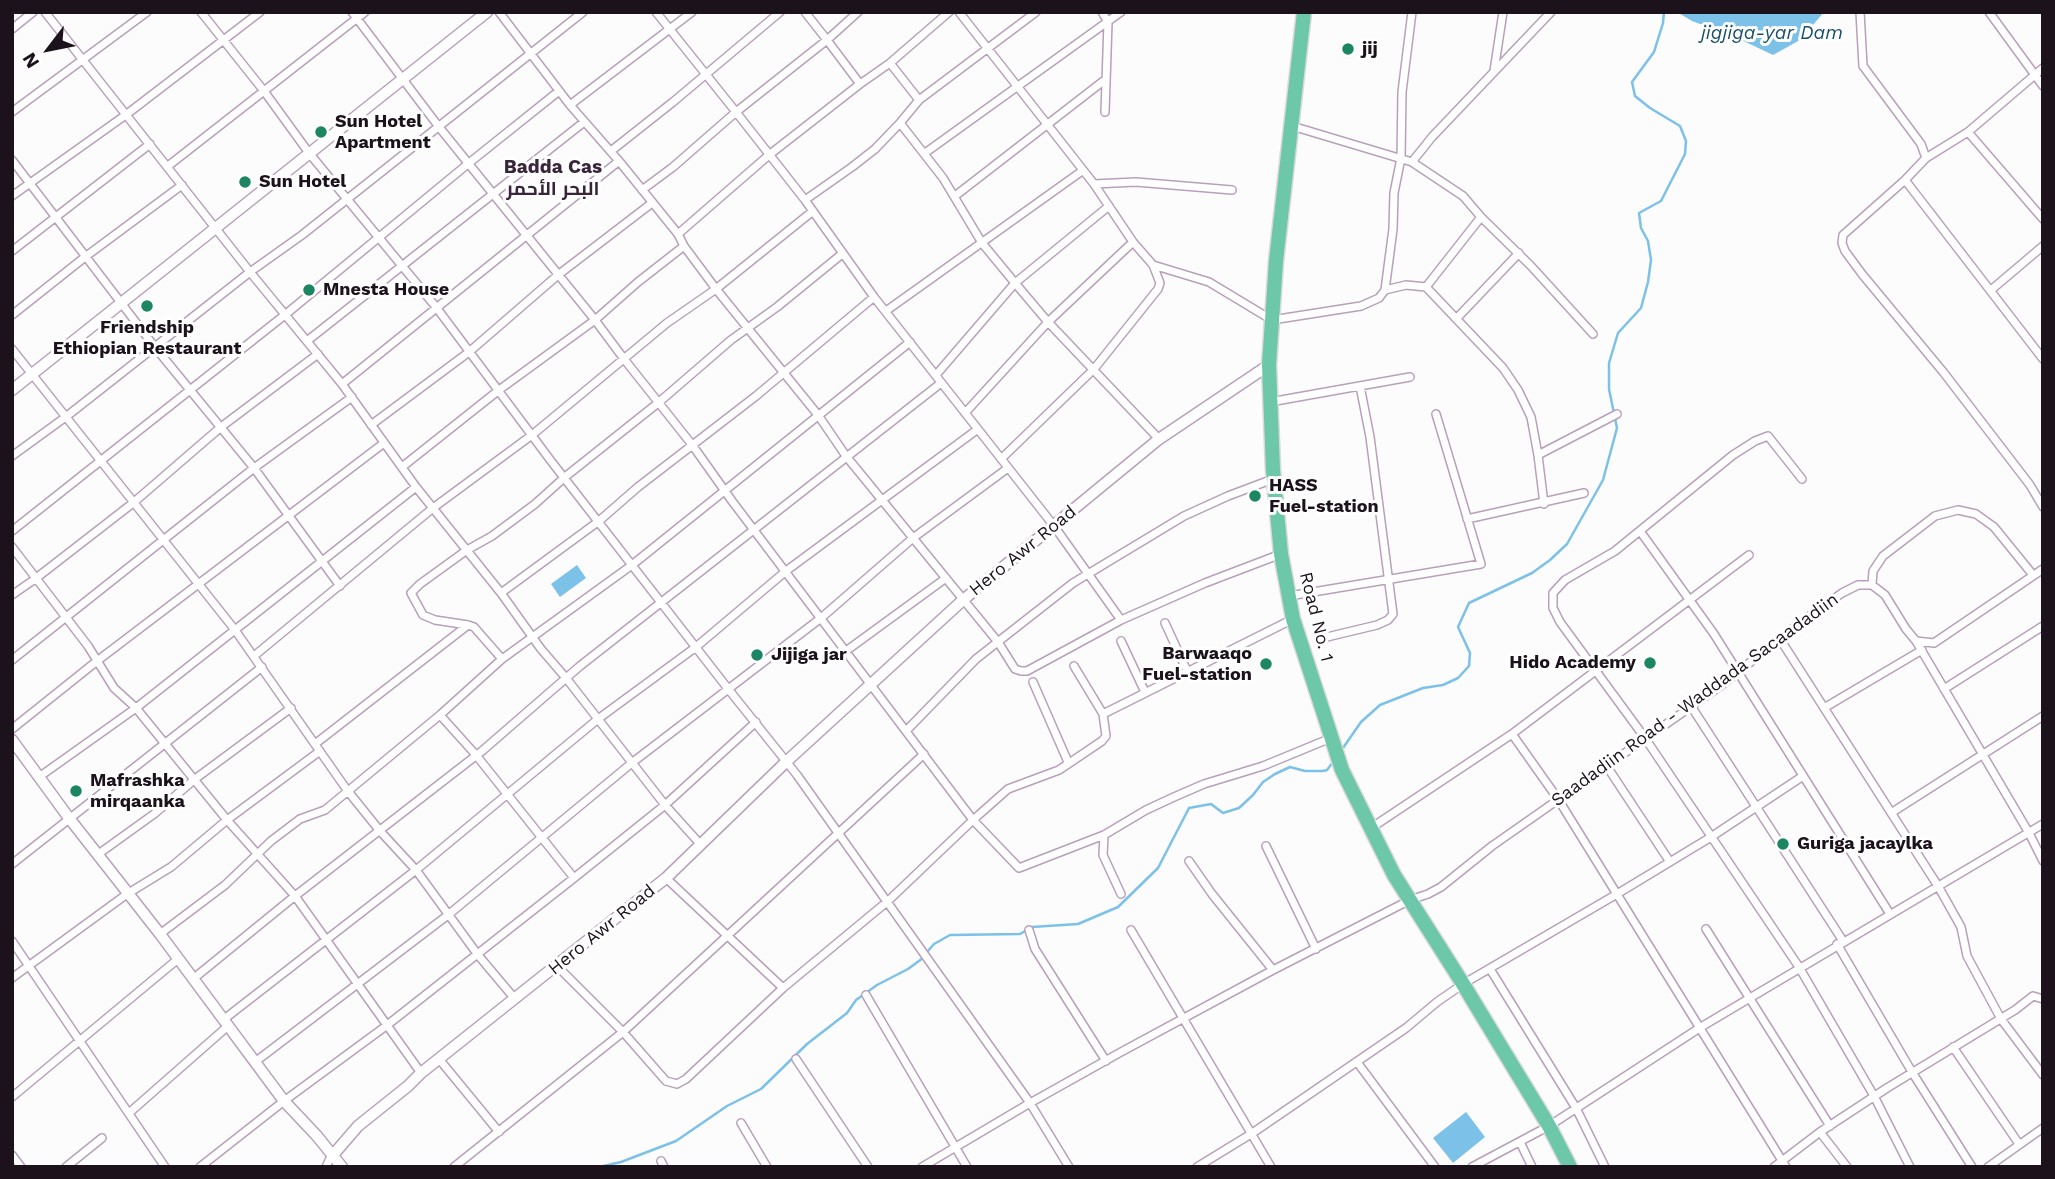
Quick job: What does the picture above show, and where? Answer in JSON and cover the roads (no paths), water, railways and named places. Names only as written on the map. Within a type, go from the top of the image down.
[{"type":"highway","name":"Road No. 1","points":[[1304,12],[1276,261],[1269,365],[1274,479],[1282,554],[1293,619],[1342,770],[1394,875],[1549,1126],[1570,1167]]},
{"type":"main road","points":[[12,390],[487,12]]},
{"type":"main road","name":"Hero Awr Road","points":[[333,1154],[358,1126],[421,1073],[666,878],[787,761],[963,600],[1159,439],[1269,365]]},
{"type":"main road","points":[[12,740],[284,1101],[342,1167]]},
{"type":"street","points":[[12,29],[33,12]]},
{"type":"street","points":[[45,12],[342,384],[416,487],[532,636],[665,804],[701,845]]},
{"type":"street","points":[[12,112],[147,12]]},
{"type":"street","points":[[201,12],[309,153],[436,307],[632,565],[787,761],[1030,1102],[1069,1167]]},
{"type":"street","points":[[12,196],[127,114],[261,12]]},
{"type":"street","points":[[168,166],[264,91],[354,15],[365,12]]},
{"type":"street","points":[[499,12],[570,105],[678,234],[716,289],[784,371],[846,456],[998,642],[1015,668],[1027,671],[1121,620],[1282,554]]},
{"type":"street","points":[[12,456],[67,416],[250,271],[302,235],[583,12]]},
{"type":"street","points":[[656,12],[805,200],[874,297],[1054,526],[1121,620]]},
{"type":"street","points":[[570,105],[692,12]]},
{"type":"street","points":[[611,151],[780,12]]},
{"type":"street","points":[[804,12],[860,84]]},
{"type":"street","points":[[642,190],[858,12]]},
{"type":"street","points":[[678,234],[769,155],[890,63],[949,12]]},
{"type":"street","points":[[959,12],[1094,184],[1133,242],[1153,265],[1160,283],[1094,369],[1001,459]]},
{"type":"street","points":[[805,200],[874,149],[919,100],[1035,12]]},
{"type":"street","points":[[1102,12],[1108,22],[1105,113]]},
{"type":"street","points":[[925,153],[1121,12]]},
{"type":"street","points":[[1153,265],[1209,282],[1272,320],[1361,306],[1379,298],[1385,290],[1393,229],[1394,193],[1401,158],[1402,92],[1412,12]]},
{"type":"street","points":[[1494,72],[1503,12]]},
{"type":"street","points":[[1412,162],[1432,137],[1552,12]]},
{"type":"street","points":[[1860,12],[1863,66],[1921,144],[1926,158]]},
{"type":"street","points":[[1989,12],[2043,86]]},
{"type":"street","points":[[354,15],[439,127],[595,320],[692,446],[973,820],[1020,868],[1104,835],[1146,810],[1184,793],[1263,766],[1331,737]]},
{"type":"street","points":[[890,63],[919,100]]},
{"type":"street","points":[[2043,68],[1968,132],[1926,158],[1843,235],[1842,243],[1845,251],[2030,485],[2043,507]]},
{"type":"street","points":[[955,196],[1106,79]]},
{"type":"street","points":[[12,531],[286,314],[559,91]]},
{"type":"street","points":[[307,341],[584,122]]},
{"type":"street","points":[[900,123],[955,196],[982,243],[1048,322],[1159,439]]},
{"type":"street","points":[[1292,125],[1412,162],[1463,196],[1593,334]]},
{"type":"street","points":[[1968,132],[2043,219]]},
{"type":"street","points":[[12,251],[150,144]]},
{"type":"street","points":[[12,160],[154,346],[254,468],[340,586]]},
{"type":"street","points":[[342,384],[619,161]]},
{"type":"street","points":[[887,311],[1082,170]]},
{"type":"street","points":[[1905,180],[2043,359]]},
{"type":"street","points":[[1094,184],[1136,182],[1231,190]]},
{"type":"street","points":[[12,315],[182,185]]},
{"type":"street","points":[[371,425],[469,352],[558,275],[652,203]]},
{"type":"street","points":[[936,375],[1015,283],[1109,206]]},
{"type":"street","points":[[254,656],[433,508],[532,435],[667,323],[716,289],[813,211]]},
{"type":"street","points":[[1426,287],[1481,218]]},
{"type":"street","points":[[965,413],[1048,322],[1133,242]]},
{"type":"street","points":[[402,467],[499,390],[595,320],[684,246]]},
{"type":"street","points":[[1991,290],[2043,246]]},
{"type":"street","points":[[1457,318],[1519,253]]},
{"type":"street","points":[[502,659],[474,627],[435,621],[423,615],[411,593],[467,550],[492,536],[524,512],[731,340],[842,254]]},
{"type":"street","points":[[1385,290],[1406,285],[1426,287],[1503,368],[1518,390],[1531,418],[1544,504]]},
{"type":"street","points":[[501,593],[599,521],[638,487],[756,396],[874,297]]},
{"type":"street","points":[[160,934],[225,885],[271,841],[300,818],[325,810],[440,715],[502,659],[632,565],[910,342]]},
{"type":"street","points":[[12,349],[235,630],[347,790],[416,870],[478,955],[515,999]]},
{"type":"street","points":[[12,595],[133,503],[221,427],[318,354]]},
{"type":"street","points":[[1270,402],[1410,377]]},
{"type":"street","points":[[192,979],[476,755],[566,678],[941,383]]},
{"type":"street","points":[[1327,637],[1377,625],[1388,620],[1393,614],[1370,437],[1360,386]]},
{"type":"street","points":[[12,660],[254,468],[352,397]]},
{"type":"street","points":[[1289,596],[1481,564],[1436,414]]},
{"type":"street","points":[[1538,455],[1617,414]]},
{"type":"street","points":[[129,1113],[225,1023],[598,719],[696,647],[786,571],[978,429]]},
{"type":"street","points":[[1802,479],[1768,436],[1755,441],[1733,455],[1615,551],[1565,580],[1553,593],[1553,608],[1560,622],[1645,738],[1799,967],[1874,1096],[1910,1167]]},
{"type":"street","points":[[12,729],[97,661],[384,443]]},
{"type":"street","points":[[255,1062],[448,915],[633,762],[821,618],[913,538],[1008,468]]},
{"type":"street","points":[[906,731],[976,659],[1073,583],[1184,516],[1274,479]]},
{"type":"street","points":[[39,776],[136,708],[416,487]]},
{"type":"street","points":[[1467,519],[1584,493]]},
{"type":"street","points":[[2034,575],[1994,527],[1976,514],[1958,510],[1935,516],[1883,556],[1873,571],[1872,585],[1885,595],[1922,650],[2043,861]]},
{"type":"street","points":[[1640,531],[1704,617],[1890,914]]},
{"type":"street","points":[[12,547],[66,617],[114,688],[136,708],[227,820],[295,896],[421,1073]]},
{"type":"street","points":[[1371,828],[1512,734],[1749,555]]},
{"type":"street","points":[[1916,641],[1934,643],[2043,569]]},
{"type":"street","points":[[846,651],[946,578]]},
{"type":"street","name":"Saadadiin Road - Waddada Sacaadadiin","points":[[922,1167],[1106,1060],[1273,970],[1441,887],[1492,846],[1691,706],[1842,593],[1858,586],[1872,585]]},
{"type":"street","points":[[1102,713],[1293,619]]},
{"type":"street","points":[[1165,623],[1188,673]]},
{"type":"street","points":[[12,978],[127,894],[171,867],[468,625]]},
{"type":"street","points":[[1944,689],[2043,626]]},
{"type":"street","points":[[1780,639],[1938,886],[1962,927],[1966,956],[2001,1019],[2043,1075]]},
{"type":"street","points":[[1121,641],[1145,692]]},
{"type":"street","points":[[1824,708],[1922,650]]},
{"type":"street","points":[[557,967],[623,1032],[666,1081],[677,1084],[686,1079],[783,988],[888,901],[1008,789],[1059,770],[1102,741],[1106,736],[1102,713],[1074,666]]},
{"type":"street","points":[[12,864],[262,667]]},
{"type":"street","points":[[1033,682],[1068,762]]},
{"type":"street","points":[[1691,706],[1840,942],[1912,1072],[1972,1167]]},
{"type":"street","points":[[97,855],[291,708]]},
{"type":"street","points":[[440,715],[476,755],[574,878]]},
{"type":"street","points":[[1891,813],[2043,716]]},
{"type":"street","points":[[200,1167],[478,955],[665,804],[755,722]]},
{"type":"street","points":[[1512,734],[1558,799],[1784,1164]]},
{"type":"street","points":[[454,1167],[623,1032],[924,754]]},
{"type":"street","points":[[1606,765],[1670,862]]},
{"type":"street","points":[[1197,1167],[1357,1062],[1463,984],[1670,862],[1803,776]]},
{"type":"street","points":[[1472,1167],[1549,1126],[1749,997],[2043,824]]},
{"type":"street","points":[[1104,835],[1103,855],[1121,894]]},
{"type":"street","points":[[1266,846],[1315,949]]},
{"type":"street","points":[[1189,861],[1273,970]]},
{"type":"street","points":[[666,878],[783,988]]},
{"type":"street","points":[[1706,929],[1830,1126]]},
{"type":"street","points":[[1029,930],[1035,949],[1106,1060]]},
{"type":"street","points":[[1131,930],[1271,1167]]},
{"type":"street","points":[[12,941],[165,1167]]},
{"type":"street","points":[[12,1097],[178,959]]},
{"type":"street","points":[[1490,969],[1576,1108],[1605,1167]]},
{"type":"street","points":[[866,995],[967,1167]]},
{"type":"street","points":[[1774,1167],[1784,1164],[1820,1132],[1874,1096],[2001,1019],[2033,996],[2043,999]]},
{"type":"street","points":[[1953,1047],[2019,1144]]},
{"type":"street","points":[[439,1059],[499,1132]]},
{"type":"street","points":[[796,1059],[868,1167]]},
{"type":"street","points":[[1357,1062],[1435,1167]]},
{"type":"street","points":[[741,1123],[767,1167]]},
{"type":"street","points":[[1988,1167],[2043,1128]]},
{"type":"street","points":[[1820,1132],[1847,1167]]},
{"type":"street","points":[[66,1167],[102,1138]]},
{"type":"street","points":[[1520,1142],[1532,1167]]},
{"type":"street","points":[[326,1167],[333,1154]]},
{"type":"street","points":[[12,1155],[21,1167]]},
{"type":"water","name":"jigjiga-yar Dam","points":[[1677,12],[1824,12],[1800,40],[1773,55]]},
{"type":"water","points":[[577,565],[586,578],[560,597],[551,584]]},
{"type":"water","points":[[1466,1112],[1485,1137],[1453,1163],[1433,1138]]},
{"type":"waterway","points":[[1343,748],[1361,722],[1380,705],[1458,678],[1469,666],[1470,653],[1458,627],[1469,603],[1532,573],[1550,560],[1567,544],[1603,480],[1617,428],[1609,389],[1609,363],[1618,333],[1641,308],[1651,260],[1639,213],[1661,201],[1685,154],[1686,141],[1680,126],[1635,96],[1632,82],[1654,52],[1664,12]]},
{"type":"waterway","points":[[927,952],[934,944],[950,935],[1020,934],[1032,927],[1078,924],[1118,907],[1158,868],[1189,808],[1211,804],[1223,813],[1239,808],[1263,782],[1275,774],[1290,767],[1305,771],[1323,771],[1333,762]]},
{"type":"waterway","points":[[599,1167],[621,1162],[676,1141],[727,1106],[761,1089],[807,1044],[847,1013],[856,1000],[923,958]]},
{"type":"place","name":"jij","points":[[1348,49]]},
{"type":"place","name":"Sun Hotel Apartment","points":[[321,132]]},
{"type":"place","name":"Sun Hotel","points":[[245,182]]},
{"type":"place","name":"Mnesta House","points":[[309,290]]},
{"type":"place","name":"Friendship Ethiopian Restaurant","points":[[147,306]]},
{"type":"place","name":"HASS Fuel-station","points":[[1255,496]]},
{"type":"place","name":"Jijiga jar","points":[[757,655]]},
{"type":"place","name":"Hido Academy","points":[[1650,663]]},
{"type":"place","name":"Barwaaqo Fuel-station","points":[[1266,664]]},
{"type":"place","name":"Mafrashka mirqaanka","points":[[76,791]]},
{"type":"place","name":"Guriga jacaylka","points":[[1783,844]]},
{"type":"district","name":"Badda Cas البحر الأحمر","points":[[553,178]]}]
